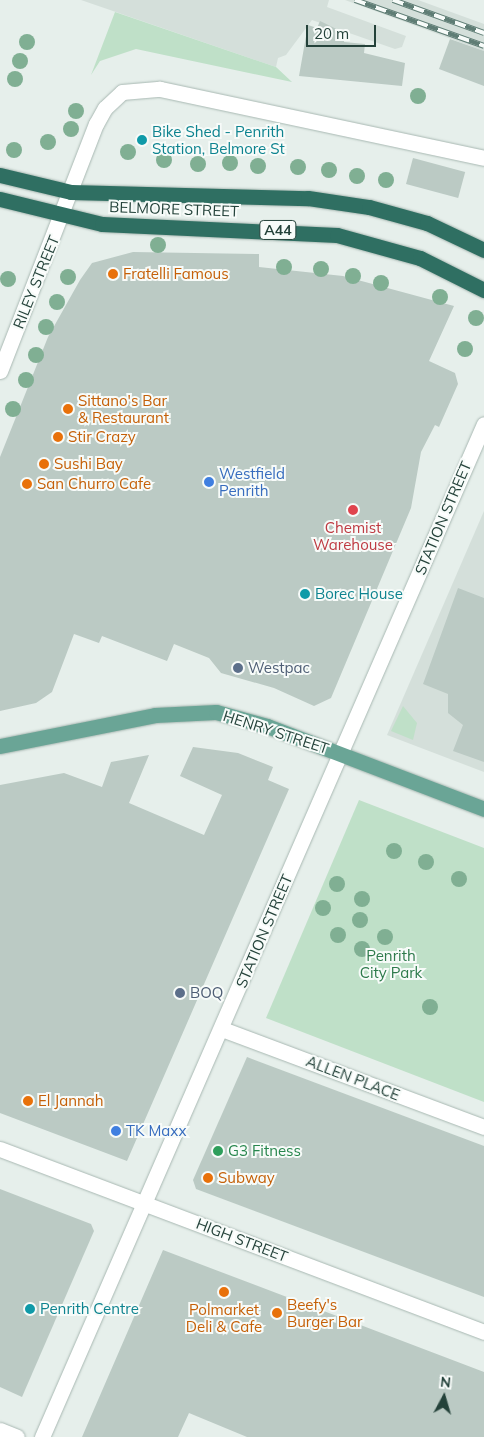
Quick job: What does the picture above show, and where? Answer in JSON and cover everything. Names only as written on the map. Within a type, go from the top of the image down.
[{"type":"highway","name":"A44","points":[[0,175],[71,192]]},
{"type":"highway","name":"BELMORE STREET","points":[[71,192],[308,198],[427,223],[484,250]]},
{"type":"highway","name":"A44","points":[[0,198],[62,217]]},
{"type":"highway","name":"BELMORE STREET","points":[[62,217],[144,228],[337,236],[420,258],[484,290]]},
{"type":"main road","name":"HENRY STREET","points":[[0,746],[195,711],[238,716],[341,753],[484,809]]},
{"type":"street","name":"RILEY STREET","points":[[0,371],[105,108],[122,92],[144,87],[484,158]]},
{"type":"street","name":"STATION STREET","points":[[42,1437],[146,1204],[484,424]]},
{"type":"street","name":"ALLEN PLACE","points":[[222,1029],[484,1127]]},
{"type":"street","name":"HIGH STREET","points":[[0,1149],[484,1332]]},
{"type":"street","points":[[0,1430],[17,1437]]},
{"type":"shaded area","points":[[81,0],[329,0],[327,7],[406,36],[402,47],[395,49],[312,20],[286,55],[278,58],[276,67]]},
{"type":"shaded area","points":[[345,0],[418,0],[484,24],[484,51]]},
{"type":"shaded area","points":[[484,511],[484,772],[387,735]]},
{"type":"green space","points":[[115,12],[276,67],[292,82],[136,49],[100,61],[91,75]]},
{"type":"green space","points":[[403,706],[417,723],[413,740],[391,731]]},
{"type":"green space","name":"Penrith City Park","points":[[359,800],[484,848],[484,1102],[266,1018]]},
{"type":"building","points":[[320,21],[345,33],[344,42],[365,44],[364,53],[405,63],[402,86],[299,76],[308,25],[317,28]]},
{"type":"building","points":[[450,39],[484,51],[484,86],[439,69]]},
{"type":"building","points":[[413,158],[465,172],[458,198],[406,184]]},
{"type":"building","name":"Westfield Penrith","points":[[133,252],[259,254],[259,267],[343,276],[454,306],[429,361],[455,373],[458,384],[439,427],[435,425],[421,452],[411,508],[331,698],[314,706],[274,688],[221,673],[209,658],[174,644],[167,661],[102,636],[99,643],[74,634],[52,692],[36,703],[0,711],[0,457],[48,337],[80,280],[92,263]]},
{"type":"building","points":[[458,588],[484,598],[484,762],[453,751],[463,725],[448,713],[448,694],[423,684]]},
{"type":"building","points":[[193,747],[238,753],[273,767],[268,780],[289,789],[127,1161],[0,1113],[0,785],[64,773],[102,787],[111,762],[149,755],[129,803],[204,835],[222,795],[180,776]]},
{"type":"building","points":[[247,1057],[484,1146],[484,1297],[196,1189],[193,1180]]},
{"type":"building","name":"Penrith Centre","points":[[0,1189],[91,1224],[94,1231],[22,1397],[0,1387]]},
{"type":"building","points":[[163,1250],[484,1372],[484,1437],[247,1437],[189,1413],[178,1437],[82,1437]]},
{"type":"railway","points":[[355,0],[484,46]]},
{"type":"railway","points":[[393,0],[484,33]]},
{"type":"place","name":"Bike Shed - Penrith Station, Belmore St","points":[[142,140]]},
{"type":"place","name":"Fratelli Famous","points":[[113,274]]},
{"type":"place","name":"Sittano's Bar & Restaurant","points":[[68,409]]},
{"type":"place","name":"Stir Crazy","points":[[58,437]]},
{"type":"place","name":"Sushi Bay","points":[[44,464]]},
{"type":"place","name":"Westfield Penrith","points":[[209,482]]},
{"type":"place","name":"San Churro Cafe","points":[[27,484]]},
{"type":"place","name":"Chemist Warehouse","points":[[353,510]]},
{"type":"place","name":"Borec House","points":[[305,594]]},
{"type":"place","name":"Westpac","points":[[238,668]]},
{"type":"place","name":"BOQ","points":[[180,993]]},
{"type":"place","name":"El Jannah","points":[[28,1101]]},
{"type":"place","name":"TK Maxx","points":[[116,1131]]},
{"type":"place","name":"G3 Fitness","points":[[218,1151]]},
{"type":"place","name":"Subway","points":[[208,1178]]},
{"type":"place","name":"Polmarket Deli & Cafe","points":[[224,1292]]},
{"type":"place","name":"Penrith Centre","points":[[30,1309]]},
{"type":"place","name":"Beefy's Burger Bar","points":[[277,1313]]}]
